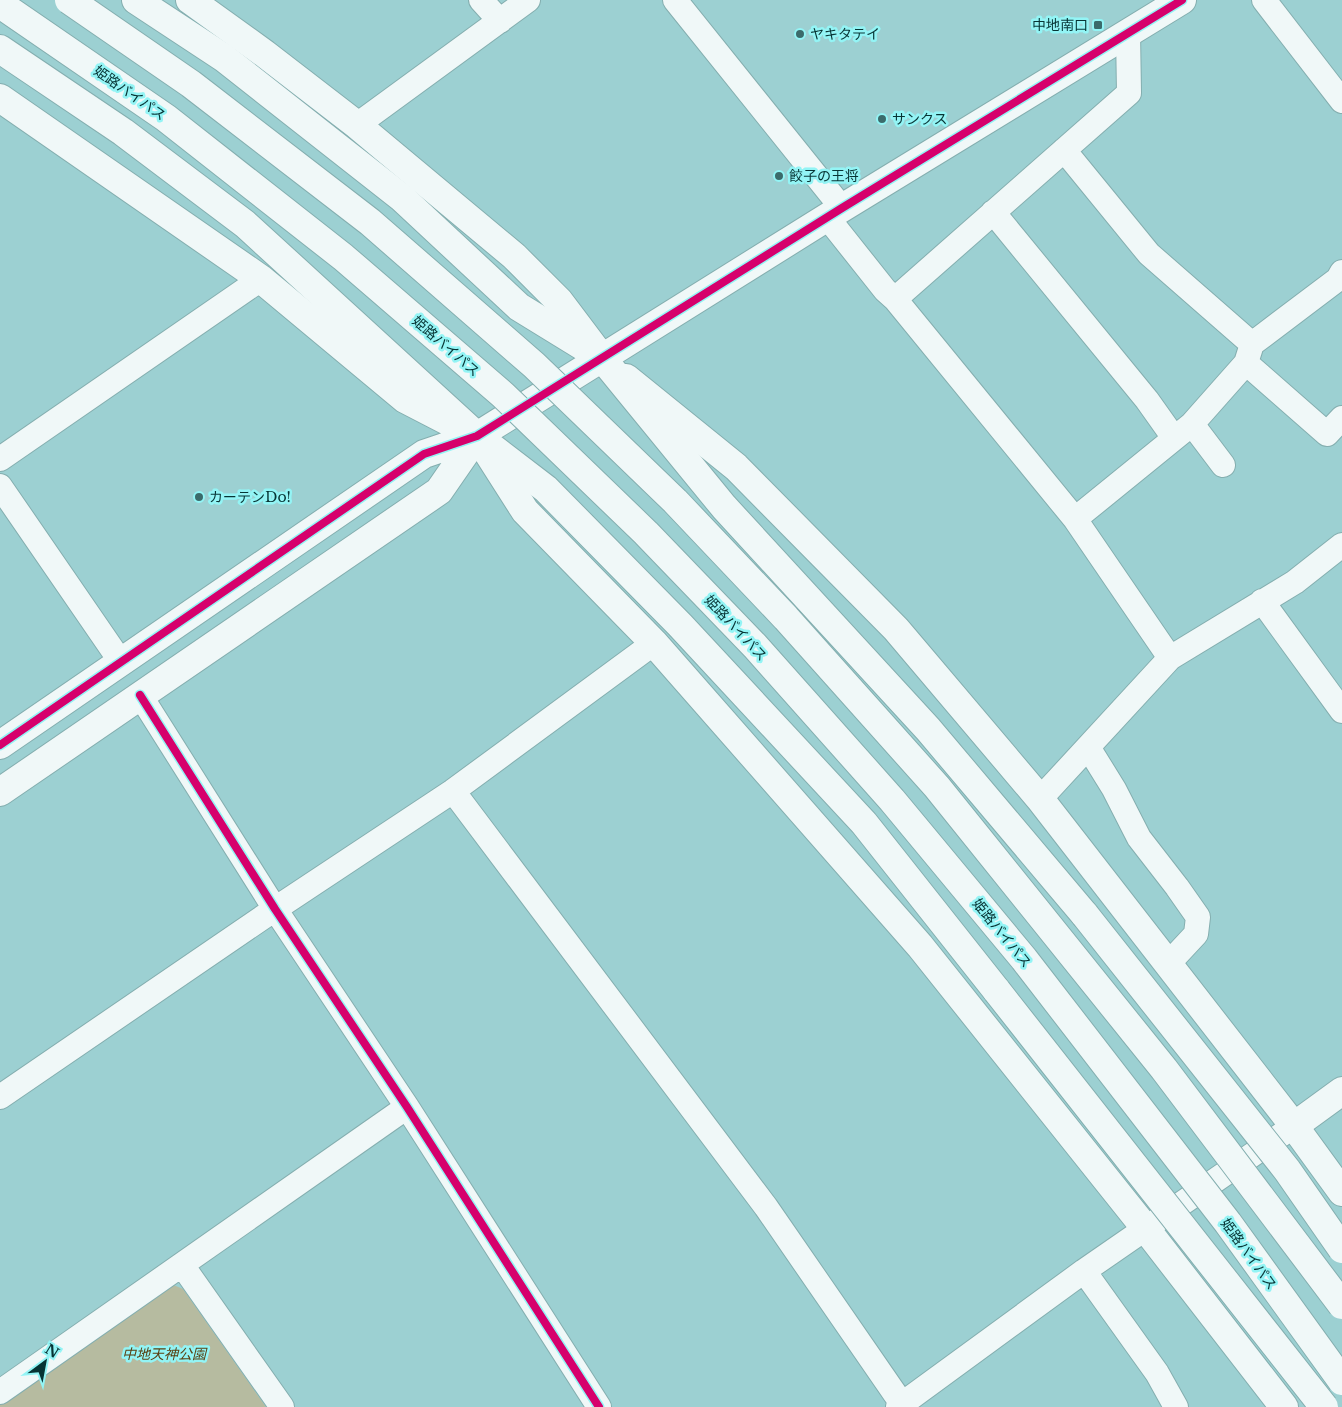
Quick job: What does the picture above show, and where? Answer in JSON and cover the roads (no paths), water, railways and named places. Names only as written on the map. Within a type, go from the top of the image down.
[{"type":"main road","points":[[69,0],[191,84],[370,222],[534,365],[675,501],[786,618],[937,787],[1164,1069],[1342,1304]]},
{"type":"main road","points":[[136,0],[224,58],[402,198],[520,307],[602,358],[736,467],[896,629],[1040,799],[1294,1126],[1342,1192]]},
{"type":"main road","points":[[190,0],[358,125],[514,256],[559,301],[602,358],[724,507],[928,729],[1085,915],[1287,1170],[1342,1249]]},
{"type":"main road","points":[[0,745],[424,454],[477,436],[835,212],[1182,0]]},
{"type":"main road","name":"姫路バイパス","points":[[0,4],[166,118],[343,257],[503,395],[646,533],[755,646],[892,800],[1024,959],[1228,1223],[1342,1381]]},
{"type":"main road","points":[[0,49],[123,132],[245,224],[477,436],[546,489],[693,639],[864,823],[1324,1407]]},
{"type":"main road","points":[[0,98],[261,279],[405,399],[477,436],[525,511],[654,643],[920,946],[1146,1229],[1284,1407]]},
{"type":"main road","points":[[0,792],[439,491],[477,436]]},
{"type":"main road","points":[[1294,1126],[1342,1091]]},
{"type":"street","points":[[481,0],[500,21]]},
{"type":"street","points":[[358,125],[528,0]]},
{"type":"street","points":[[675,0],[835,212],[885,290],[895,298],[1075,519],[1170,658]]},
{"type":"street","points":[[1264,0],[1342,101]]},
{"type":"street","points":[[895,298],[1129,93],[1128,33]]},
{"type":"street","points":[[1064,150],[1150,254],[1327,434],[1342,418]]},
{"type":"street","points":[[993,212],[1147,400],[1174,438]]},
{"type":"street","points":[[1075,519],[1192,424],[1249,353],[1338,278],[1342,272]]},
{"type":"street","points":[[0,458],[261,279]]},
{"type":"street","points":[[1192,424],[1223,465]]},
{"type":"street","points":[[0,486],[121,662]]},
{"type":"street","points":[[1040,799],[1170,658],[1295,582],[1342,545]]},
{"type":"street","points":[[1262,601],[1342,711]]},
{"type":"street","points":[[0,1097],[275,909],[453,791],[654,643]]},
{"type":"street","points":[[140,695],[275,909],[407,1107],[599,1407]]},
{"type":"street","points":[[1088,747],[1114,789],[1139,838],[1198,918],[1196,934],[1168,964]]},
{"type":"street","points":[[453,791],[766,1207],[900,1406],[1084,1271],[1294,1126]]},
{"type":"street","points":[[0,1392],[407,1107]]},
{"type":"street","points":[[182,1265],[282,1407]]},
{"type":"street","points":[[1084,1271],[1157,1373],[1176,1407]]},
{"type":"place","name":"中地南口","points":[[1098,25]]},
{"type":"place","name":"ヤキタテイ","points":[[800,34]]},
{"type":"place","name":"サンクス","points":[[882,119]]},
{"type":"place","name":"餃子の王将","points":[[779,176]]},
{"type":"place","name":"カーテンDo!","points":[[199,497]]},
{"type":"park label","name":"中地天神公園","points":[[164,1354]]}]
